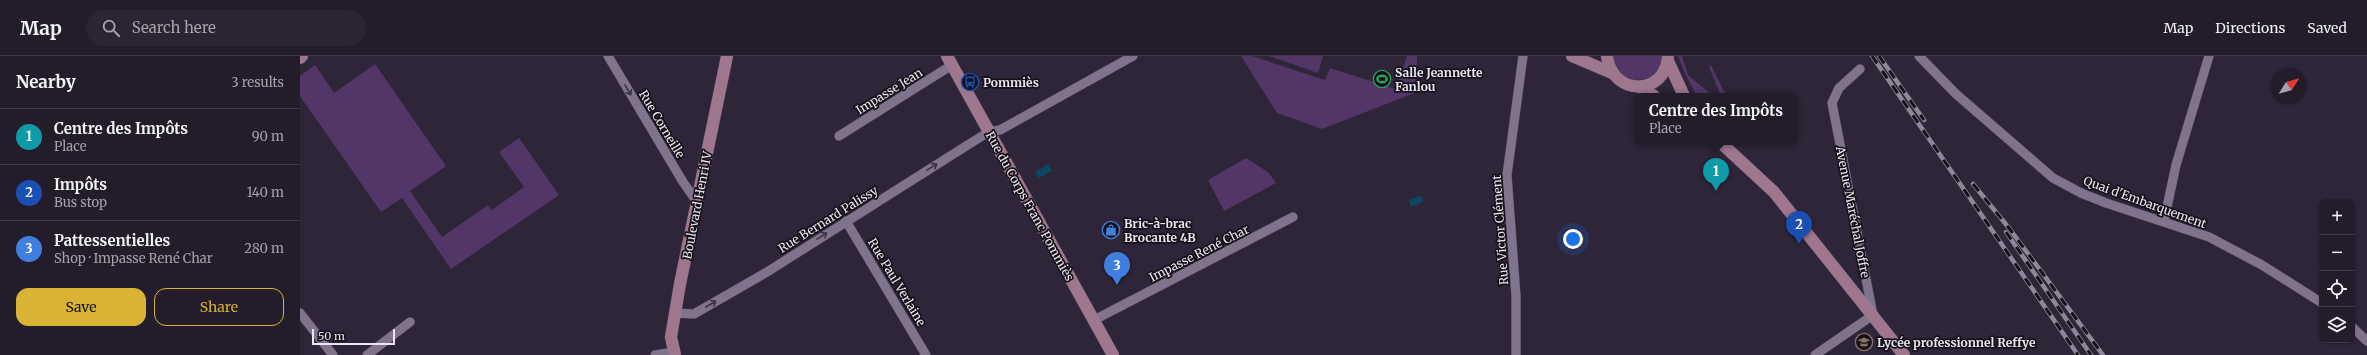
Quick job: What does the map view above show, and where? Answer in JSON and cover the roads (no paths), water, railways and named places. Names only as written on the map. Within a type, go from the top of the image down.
[{"type":"main road","name":"Boulevard Henri IV","points":[[674,353],[671,337],[675,314],[727,56]]},
{"type":"main road","points":[[1572,56],[1612,73],[1624,84],[1640,87],[1649,93]]},
{"type":"main road","points":[[1607,56],[1612,73]]},
{"type":"main road","points":[[1640,87],[1658,79],[1668,59]]},
{"type":"main road","points":[[1668,59],[1683,93]]},
{"type":"main road","name":"Rue du Corps Franc Pommiès","points":[[950,61],[1113,355]]},
{"type":"main road","points":[[1723,145],[1774,192],[1873,314]]},
{"type":"main road","name":"Avenue Maréchal Joffre","points":[[1873,314],[1904,355]]},
{"type":"street","name":"Rue Corneille","points":[[608,56],[683,182],[697,202]]},
{"type":"street","name":"Rue Bernard Palissy","points":[[675,314],[694,314],[989,132],[1000,130],[1133,56]]},
{"type":"street","name":"Rue Victor Clément","points":[[1516,355],[1516,296],[1507,175],[1523,56]]},
{"type":"street","name":"Quai d'Embarquement","points":[[1920,56],[1956,94],[2053,178],[2087,196],[2209,237],[2262,265],[2319,301]]},
{"type":"street","points":[[2164,221],[2176,165],[2209,56]]},
{"type":"street","name":"Impasse Jean","points":[[839,136],[950,61]]},
{"type":"street","name":"Avenue Maréchal Joffre","points":[[1860,69],[1839,88],[1832,103],[1873,314]]},
{"type":"street","name":"Impasse René Char","points":[[1094,320],[1293,217]]},
{"type":"street","name":"Rue Paul Verlaine","points":[[846,221],[926,355]]},
{"type":"street","points":[[300,312],[333,355]]},
{"type":"street","points":[[1815,355],[1873,314]]},
{"type":"street","points":[[367,355],[410,322]]},
{"type":"street","points":[[2355,330],[2367,341]]},
{"type":"street","points":[[655,355],[674,353]]},
{"type":"water","points":[[1048,164],[1052,171],[1039,178],[1035,172]]},
{"type":"water","points":[[1418,196],[1422,197],[1423,202],[1410,206],[1409,200]]},
{"type":"railway","points":[[1872,56],[2078,355]]},
{"type":"railway","points":[[1879,56],[1924,120]]},
{"type":"railway","points":[[1973,184],[2009,228],[2103,355]]},
{"type":"railway","points":[[2006,232],[2091,355]]},
{"type":"place","name":"Salle Jeannette Fanlou","points":[[1382,79]]},
{"type":"place","name":"Pommiès","points":[[970,82]]},
{"type":"place","name":"Centre des Impôts","points":[[1716,191]]},
{"type":"place","name":"Bric-à-brac Brocante 4B","points":[[1111,230]]},
{"type":"place","name":"Impôts","points":[[1799,244]]},
{"type":"place","name":"Pattessentielles","points":[[1117,285]]},
{"type":"place","name":"Lycée professionnel Reffye","points":[[1864,342]]}]
